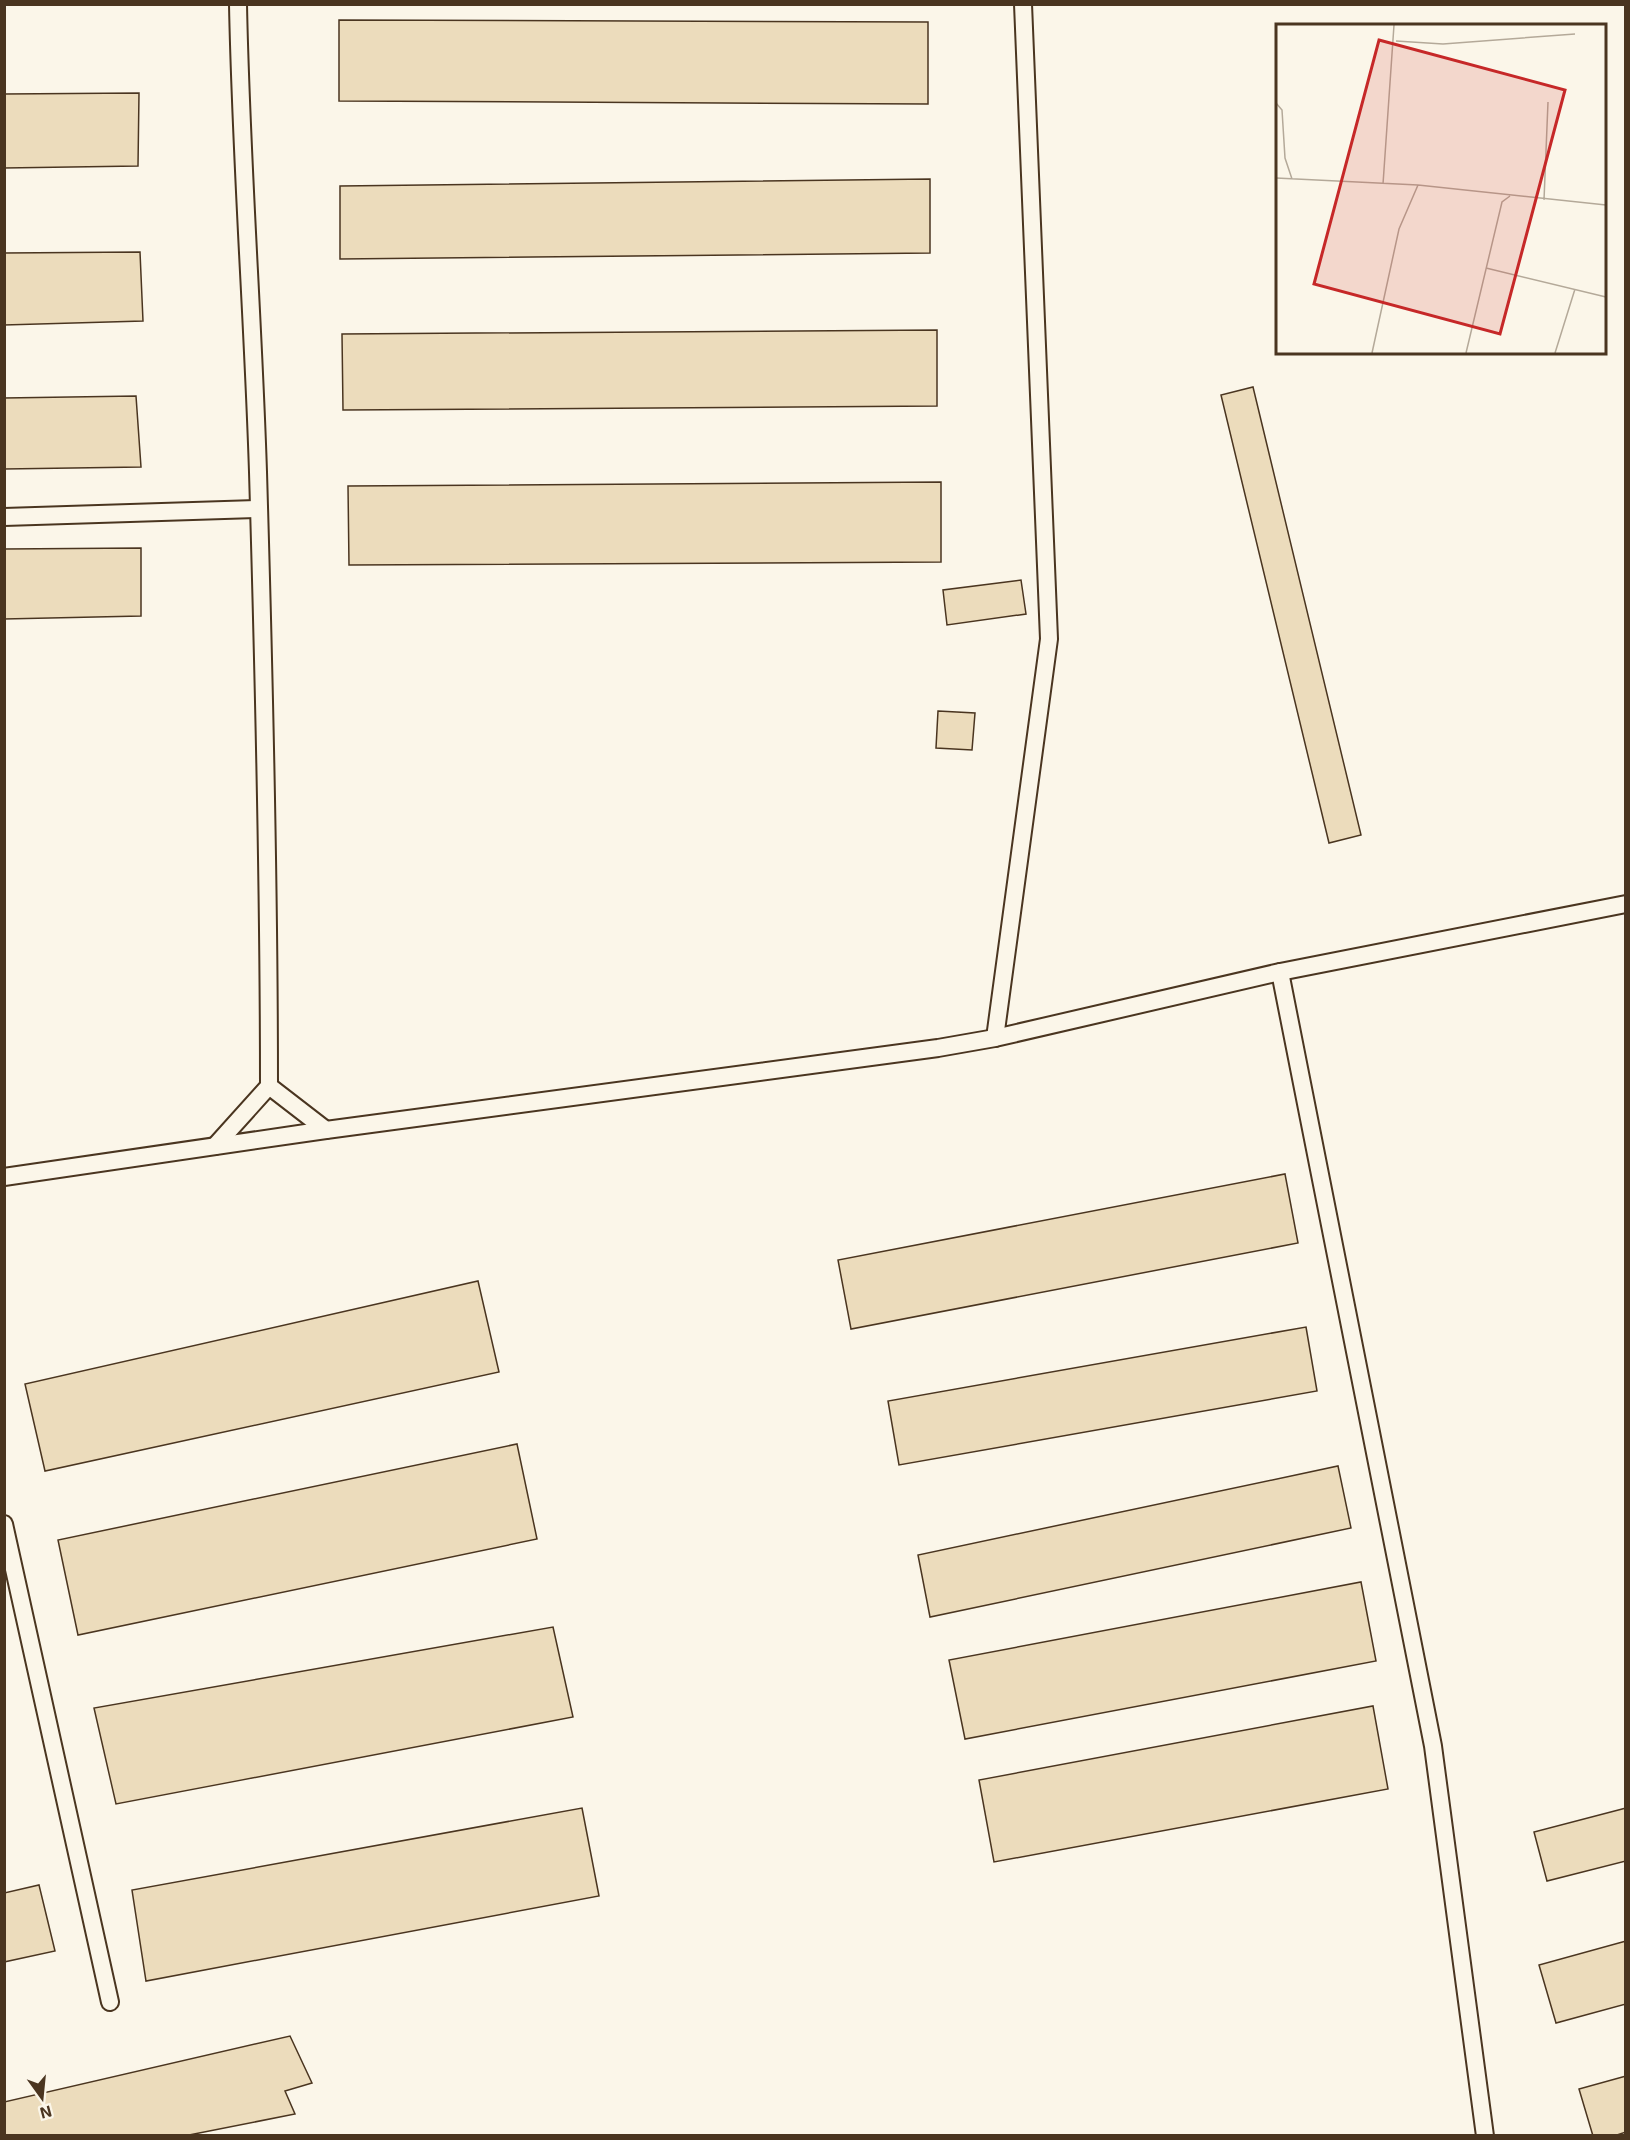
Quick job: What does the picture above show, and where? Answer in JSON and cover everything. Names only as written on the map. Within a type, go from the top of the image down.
[{"type":"lane","points":[[216,1146],[269,1086],[268,866],[259,509],[240,100],[238,4]]},
{"type":"lane","points":[[995,1038],[1049,639],[1023,4]]},
{"type":"lane","points":[[4,517],[259,509]]},
{"type":"lane","points":[[4,1177],[326,1130],[927,1050],[995,1038],[1280,972],[1626,904]]},
{"type":"lane","points":[[1280,972],[1433,1746],[1485,2136]]},
{"type":"lane","points":[[269,1086],[326,1130]]},
{"type":"lane","points":[[4,1524],[110,2002]]},
{"type":"building","points":[[339,20],[928,22],[928,104],[339,101]]},
{"type":"building","points":[[139,93],[138,166],[4,168],[4,94]]},
{"type":"building","points":[[930,179],[930,253],[340,259],[340,186]]},
{"type":"building","points":[[140,252],[143,321],[4,325],[4,253]]},
{"type":"building","points":[[937,330],[937,406],[343,410],[342,334]]},
{"type":"building","points":[[1253,387],[1361,835],[1329,843],[1221,395]]},
{"type":"building","points":[[136,396],[141,467],[4,469],[4,398]]},
{"type":"building","points":[[941,482],[941,562],[349,565],[348,486]]},
{"type":"building","points":[[141,548],[141,616],[4,619],[4,549]]},
{"type":"building","points":[[1021,580],[1026,614],[947,625],[943,590]]},
{"type":"building","points":[[938,711],[975,713],[972,750],[936,748]]},
{"type":"building","points":[[1285,1174],[1298,1243],[851,1329],[838,1260]]},
{"type":"building","points":[[478,1281],[499,1372],[45,1471],[25,1384]]},
{"type":"building","points":[[1306,1327],[1317,1391],[899,1465],[888,1401]]},
{"type":"building","points":[[517,1444],[537,1539],[78,1635],[58,1540]]},
{"type":"building","points":[[1338,1466],[1351,1528],[930,1617],[918,1555]]},
{"type":"building","points":[[1361,1582],[1376,1661],[965,1739],[949,1660]]},
{"type":"building","points":[[553,1627],[573,1717],[116,1804],[94,1708]]},
{"type":"building","points":[[1373,1706],[1388,1789],[994,1862],[979,1780]]},
{"type":"building","points":[[582,1808],[599,1896],[146,1981],[132,1890]]},
{"type":"building","points":[[1626,1808],[1626,1861],[1547,1881],[1534,1832]]},
{"type":"building","points":[[39,1885],[55,1951],[4,1962],[4,1893]]},
{"type":"building","points":[[1626,1941],[1626,2004],[1556,2023],[1539,1965]]},
{"type":"building","points":[[290,2036],[312,2083],[285,2091],[295,2114],[184,2136],[4,2136],[4,2102]]},
{"type":"building","points":[[1626,2076],[1626,2132],[1614,2136],[1593,2136],[1579,2089]]}]
